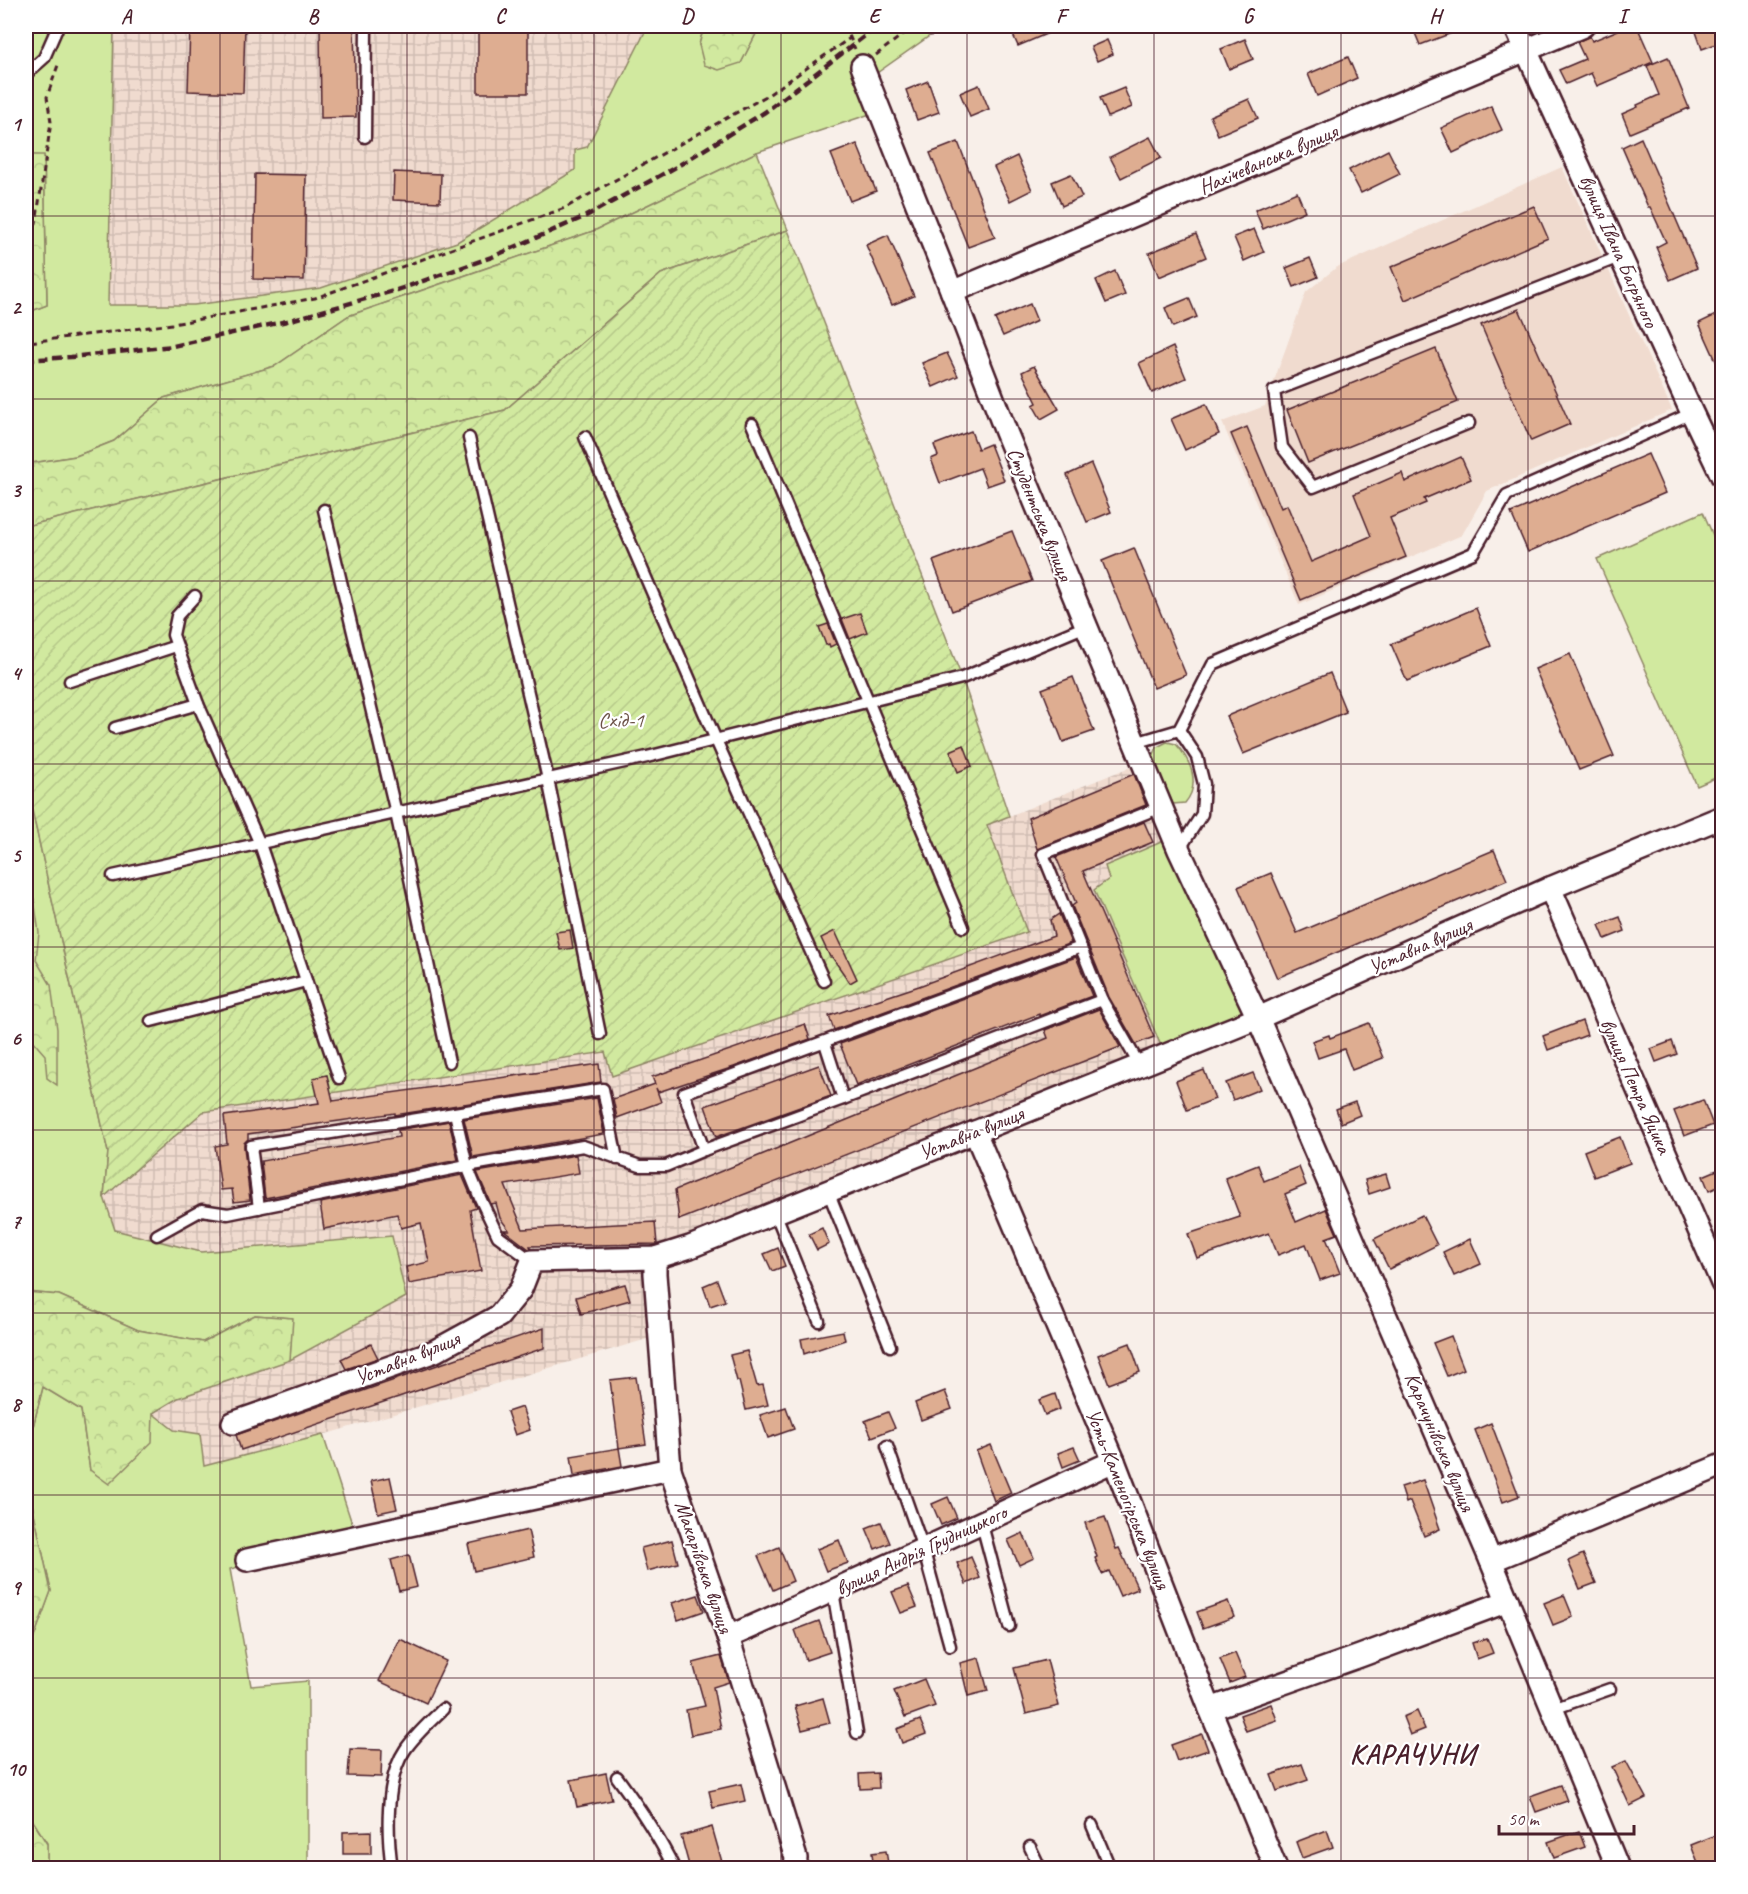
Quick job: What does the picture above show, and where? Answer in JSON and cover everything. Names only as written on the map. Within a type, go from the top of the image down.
[{"type":"street","name":"вулиця Івана Багряного","points":[[1515,26],[1722,476]]},
{"type":"street","name":"Нахічеванська вулиця","points":[[952,292],[1582,26]]},
{"type":"street","name":"Студентська вулиця","points":[[862,66],[1006,432],[1161,807],[1258,1018]]},
{"type":"street","name":"Уставна вулиця","points":[[233,1422],[435,1351],[499,1316],[521,1289],[532,1261],[655,1258],[690,1247],[1258,1018],[1550,888],[1722,817]]},
{"type":"street","name":"вулиця Петра Яцика","points":[[1550,888],[1722,1283]]},
{"type":"street","name":"Карачунівська вулиця","points":[[1258,1018],[1508,1601],[1618,1869]]},
{"type":"street","name":"Усть-Каменогірська вулиця","points":[[975,1132],[1114,1461],[1210,1709],[1276,1869]]},
{"type":"street","name":"Макарівська вулиця","points":[[655,1258],[670,1469],[728,1637],[796,1858],[795,1869]]},
{"type":"street","name":"вулиця Андрія Грудницького","points":[[728,1637],[1114,1461]]},
{"type":"street","points":[[1491,1561],[1722,1465]]},
{"type":"street","points":[[247,1560],[670,1469]]},
{"type":"street","points":[[1210,1709],[1508,1601]]},
{"type":"lane","points":[[26,74],[44,58],[58,26]]},
{"type":"lane","points":[[365,137],[366,26]]},
{"type":"lane","points":[[1469,423],[1313,487],[1282,447],[1274,391],[1622,256]]},
{"type":"lane","points":[[1135,743],[1179,730],[1213,664],[1473,553],[1508,495],[1692,413]]},
{"type":"lane","points":[[752,424],[963,927]]},
{"type":"lane","points":[[585,437],[716,740],[824,981]]},
{"type":"lane","points":[[469,438],[548,779],[600,1034]]},
{"type":"lane","points":[[324,510],[396,813],[449,1062]]},
{"type":"lane","points":[[195,596],[177,616],[173,635],[176,646],[198,704],[260,844],[339,1078]]},
{"type":"lane","points":[[113,876],[716,740],[962,678],[1086,626]]},
{"type":"lane","points":[[70,681],[176,646]]},
{"type":"lane","points":[[115,728],[198,704]]},
{"type":"lane","points":[[1179,730],[1197,757],[1204,784],[1202,814],[1179,850]]},
{"type":"lane","points":[[1140,1066],[1102,1000],[1043,854],[1161,807]]},
{"type":"lane","points":[[704,1150],[684,1093],[1081,947]]},
{"type":"lane","points":[[151,1021],[306,981]]},
{"type":"lane","points":[[157,1235],[202,1210],[228,1214],[467,1166],[583,1146],[640,1166],[666,1166],[1102,1000]]},
{"type":"lane","points":[[825,1042],[843,1099]]},
{"type":"lane","points":[[259,1208],[251,1146],[603,1089],[617,1159]]},
{"type":"lane","points":[[455,1113],[467,1166],[498,1236],[532,1261]]},
{"type":"lane","points":[[828,1191],[890,1346]]},
{"type":"lane","points":[[775,1212],[819,1322]]},
{"type":"lane","points":[[886,1446],[923,1548],[950,1646]]},
{"type":"lane","points":[[981,1521],[1009,1626]]},
{"type":"lane","points":[[833,1591],[857,1733]]},
{"type":"lane","points":[[1552,1709],[1610,1689]]},
{"type":"lane","points":[[392,1869],[388,1821],[393,1779],[404,1751],[443,1709]]},
{"type":"lane","points":[[617,1778],[643,1812],[674,1869]]},
{"type":"lane","points":[[1092,1825],[1110,1869]]},
{"type":"lane","points":[[1030,1847],[1040,1869]]},
{"type":"path","points":[[845,26],[862,66],[914,26]]},
{"type":"path","points":[[919,26],[931,35],[951,26]]},
{"type":"path","points":[[26,334],[28,342],[173,324],[315,298],[446,251],[565,208],[768,95],[850,38]]},
{"type":"path","points":[[26,232],[36,223],[51,122],[47,97],[61,56]]},
{"type":"shaded area","points":[[114,26],[648,26],[575,170],[457,242],[321,288],[194,305],[108,305]]},
{"type":"shaded area","points":[[1562,167],[1672,410],[1487,491],[1462,535],[1299,605],[1222,422],[1265,406],[1306,292],[1337,267]]},
{"type":"shaded area","points":[[1135,765],[1166,840],[1105,866],[1109,879],[1094,890],[1162,1048],[822,1181],[688,1238],[642,1249],[650,1265],[654,1337],[323,1435],[203,1467],[174,1430],[152,1413],[178,1398],[290,1360],[406,1297],[391,1236],[201,1252],[115,1230],[104,1197],[203,1112],[605,1052],[612,1076],[1027,932],[987,825]]},
{"type":"green space","points":[[26,26],[114,26],[108,305],[194,305],[321,288],[457,242],[575,170],[575,150],[587,147],[648,26],[704,26],[699,45],[741,63],[760,26],[951,26],[931,35],[867,80],[879,111],[757,152],[596,230],[348,316],[275,366],[164,398],[114,441],[76,456],[26,464],[26,311],[47,305],[44,156],[26,155]]},
{"type":"green space","points":[[704,26],[760,26],[741,63],[719,70],[704,65],[699,45]]},
{"type":"green space","points":[[757,152],[788,230],[661,274],[505,410],[26,526],[26,464],[76,456],[114,441],[164,398],[275,366],[348,316],[596,230]]},
{"type":"green space","points":[[26,155],[44,155],[47,305],[29,312],[26,311]]},
{"type":"green space","name":"Схід-1","points":[[788,230],[962,678],[1009,816],[987,825],[1027,932],[612,1076],[605,1052],[203,1112],[104,1197],[108,1152],[26,783],[26,526],[505,410],[661,274]]},
{"type":"green space","points":[[1703,512],[1722,556],[1722,775],[1697,786],[1597,559]]},
{"type":"green space","points":[[1167,742],[1176,744],[1190,765],[1192,788],[1185,803],[1173,804],[1153,757],[1157,747]]},
{"type":"green space","points":[[26,783],[108,1152],[104,1197],[115,1230],[201,1252],[392,1236],[406,1297],[290,1360],[292,1318],[255,1315],[203,1342],[138,1330],[59,1295],[26,1292]]},
{"type":"green space","points":[[1166,840],[1243,1011],[1238,1018],[1162,1048],[1094,890],[1109,879],[1105,866]]},
{"type":"green space","points":[[26,898],[34,899],[39,933],[36,960],[51,985],[57,1029],[57,1085],[47,1078],[45,1055],[31,1039],[26,1042]]},
{"type":"green space","points":[[26,1292],[59,1295],[138,1330],[203,1342],[255,1315],[293,1318],[290,1360],[178,1398],[153,1413],[152,1442],[109,1484],[90,1470],[81,1410],[43,1387],[26,1454]]},
{"type":"green space","points":[[43,1387],[81,1410],[90,1470],[152,1413],[174,1430],[200,1434],[204,1466],[323,1435],[357,1539],[230,1569],[251,1686],[308,1681],[308,1868],[47,1868],[47,1843],[26,1810],[26,1659],[51,1591],[26,1477],[26,1454]]},
{"type":"green space","points":[[26,1477],[51,1591],[26,1659]]},
{"type":"green space","points":[[26,1810],[47,1844],[47,1868],[26,1868]]},
{"type":"building","points":[[190,26],[245,26],[243,93],[188,91]]},
{"type":"building","points":[[320,26],[354,26],[356,117],[321,118]]},
{"type":"building","points":[[478,26],[528,26],[528,93],[478,93]]},
{"type":"building","points":[[1009,26],[1065,26],[1018,46]]},
{"type":"building","points":[[1412,26],[1467,26],[1468,27],[1420,45]]},
{"type":"building","points":[[1616,26],[1637,26],[1653,62],[1597,86],[1591,73],[1566,84],[1559,70],[1585,59],[1577,42],[1590,36],[1592,41],[1618,30]]},
{"type":"building","points":[[1694,26],[1713,26],[1719,43],[1702,49]]},
{"type":"building","points":[[1245,39],[1253,59],[1229,69],[1221,49]]},
{"type":"building","points":[[1107,40],[1113,54],[1097,61],[1091,47]]},
{"type":"building","points":[[1348,57],[1357,78],[1317,96],[1308,74]]},
{"type":"building","points":[[1668,57],[1689,108],[1630,133],[1622,114],[1659,95],[1647,66]]},
{"type":"building","points":[[928,81],[939,112],[917,120],[906,90]]},
{"type":"building","points":[[979,85],[989,109],[970,117],[960,93]]},
{"type":"building","points":[[1124,88],[1132,107],[1108,117],[1100,98]]},
{"type":"building","points":[[1249,99],[1258,118],[1218,135],[1210,116]]},
{"type":"building","points":[[1491,106],[1502,130],[1453,153],[1441,128]]},
{"type":"building","points":[[1150,137],[1161,158],[1121,178],[1110,157]]},
{"type":"building","points":[[1641,138],[1697,268],[1670,280],[1656,247],[1666,242],[1622,147]]},
{"type":"building","points":[[958,142],[995,237],[968,247],[930,153]]},
{"type":"building","points":[[857,144],[876,191],[850,201],[831,154]]},
{"type":"building","points":[[1388,150],[1400,174],[1361,193],[1349,170]]},
{"type":"building","points":[[1017,156],[1032,190],[1010,201],[994,167]]},
{"type":"building","points":[[394,172],[441,174],[440,202],[393,200]]},
{"type":"building","points":[[255,174],[306,175],[304,280],[253,279]]},
{"type":"building","points":[[1071,174],[1082,197],[1062,206],[1052,182]]},
{"type":"building","points":[[1297,192],[1305,211],[1263,229],[1255,210]]},
{"type":"building","points":[[1534,206],[1548,238],[1405,300],[1391,267]]},
{"type":"building","points":[[1254,229],[1264,252],[1244,261],[1234,237]]},
{"type":"building","points":[[1196,234],[1206,257],[1159,277],[1149,253]]},
{"type":"building","points":[[888,235],[914,296],[892,305],[866,245]]},
{"type":"building","points":[[1310,258],[1318,277],[1294,287],[1286,268]]},
{"type":"building","points":[[1115,271],[1125,295],[1106,303],[1096,280]]},
{"type":"building","points":[[1189,298],[1197,317],[1173,327],[1165,308]]},
{"type":"building","points":[[1030,304],[1037,321],[1003,336],[995,319]]},
{"type":"building","points":[[1519,309],[1570,424],[1531,441],[1481,325]]},
{"type":"building","points":[[1722,312],[1722,374],[1699,323]]},
{"type":"building","points":[[1173,347],[1186,378],[1152,393],[1139,363]]},
{"type":"building","points":[[1436,349],[1458,402],[1308,463],[1287,410]]},
{"type":"building","points":[[947,353],[958,376],[933,387],[922,363]]},
{"type":"building","points":[[1034,366],[1059,409],[1041,419],[1033,405],[1037,403],[1022,372]]},
{"type":"building","points":[[1206,404],[1219,434],[1185,450],[1171,419]]},
{"type":"building","points":[[1247,427],[1281,508],[1287,505],[1311,562],[1371,536],[1354,494],[1402,473],[1405,482],[1461,457],[1471,479],[1424,499],[1426,503],[1390,518],[1406,557],[1301,600],[1231,434]]},
{"type":"building","points":[[971,431],[978,449],[990,444],[1004,480],[987,486],[980,468],[940,483],[931,459],[938,456],[934,445]]},
{"type":"building","points":[[1648,454],[1665,493],[1528,552],[1511,513]]},
{"type":"building","points":[[1091,464],[1111,512],[1087,522],[1067,475]]},
{"type":"building","points":[[1012,531],[1032,581],[952,611],[933,561]]},
{"type":"building","points":[[1134,548],[1186,675],[1154,688],[1102,561]]},
{"type":"building","points":[[1476,608],[1491,646],[1407,681],[1391,644]]},
{"type":"building","points":[[860,613],[867,632],[850,639],[842,619]]},
{"type":"building","points":[[828,624],[836,644],[830,647],[829,644],[826,645],[819,627]]},
{"type":"building","points":[[1570,654],[1614,756],[1579,770],[1535,669]]},
{"type":"building","points":[[1330,673],[1346,712],[1243,754],[1227,716]]},
{"type":"building","points":[[1073,677],[1094,731],[1063,742],[1042,689]]},
{"type":"building","points":[[964,745],[972,766],[958,772],[950,751]]},
{"type":"building","points":[[1134,774],[1146,805],[1037,849],[1028,818]]},
{"type":"building","points":[[1144,822],[1153,842],[1083,871],[1154,1037],[1136,1044],[1109,997],[1072,906],[1076,903],[1056,857]]},
{"type":"building","points":[[1494,850],[1507,880],[1277,978],[1238,887],[1271,873],[1297,933]]},
{"type":"building","points":[[1059,914],[1071,943],[834,1030],[829,1016],[919,986],[1054,936],[1050,920]]},
{"type":"building","points":[[1620,917],[1625,931],[1605,939],[1599,925]]},
{"type":"building","points":[[570,930],[573,948],[560,950],[556,932]]},
{"type":"building","points":[[835,931],[857,979],[850,983],[830,957],[821,938]]},
{"type":"building","points":[[1076,957],[1092,996],[1039,1016],[1039,1014],[856,1085],[840,1044]]},
{"type":"building","points":[[1099,1009],[1120,1047],[679,1220],[675,1190],[1048,1038],[1045,1030]]},
{"type":"building","points":[[1582,1021],[1587,1035],[1548,1050],[1543,1036]]},
{"type":"building","points":[[1369,1023],[1383,1058],[1352,1070],[1344,1049],[1318,1058],[1312,1041],[1329,1035],[1330,1038]]},
{"type":"building","points":[[805,1024],[810,1039],[658,1092],[656,1088],[661,1102],[617,1118],[613,1099],[655,1084],[652,1077]]},
{"type":"building","points":[[1672,1041],[1677,1054],[1656,1062],[1651,1049]]},
{"type":"building","points":[[599,1064],[601,1082],[395,1115],[395,1113],[248,1134],[244,1147],[250,1200],[234,1202],[232,1189],[221,1190],[215,1146],[227,1144],[224,1116],[319,1103],[313,1078],[327,1075],[333,1101]]},
{"type":"building","points":[[819,1065],[831,1096],[716,1137],[705,1106]]},
{"type":"building","points":[[1204,1070],[1215,1099],[1187,1110],[1176,1081]]},
{"type":"building","points":[[1253,1073],[1260,1089],[1233,1100],[1226,1083]]},
{"type":"building","points":[[597,1098],[604,1134],[473,1157],[464,1119]]},
{"type":"building","points":[[1703,1100],[1713,1125],[1684,1136],[1674,1111]]},
{"type":"building","points":[[1355,1102],[1360,1115],[1341,1123],[1336,1109]]},
{"type":"building","points":[[449,1121],[458,1160],[265,1198],[261,1161],[399,1137],[398,1130]]},
{"type":"building","points":[[1620,1137],[1630,1163],[1594,1177],[1584,1151]]},
{"type":"building","points":[[576,1155],[579,1173],[505,1185],[523,1229],[655,1222],[657,1244],[530,1246],[531,1249],[529,1249],[504,1230],[509,1230],[500,1218],[496,1203],[491,1204],[477,1172]]},
{"type":"building","points":[[1258,1165],[1264,1181],[1299,1167],[1306,1185],[1285,1194],[1296,1222],[1326,1209],[1337,1234],[1326,1238],[1340,1273],[1320,1280],[1306,1244],[1278,1255],[1269,1233],[1197,1258],[1188,1234],[1240,1217],[1225,1178]]},
{"type":"building","points":[[1722,1168],[1722,1185],[1709,1191],[1703,1176]]},
{"type":"building","points":[[1386,1174],[1390,1187],[1369,1194],[1365,1180]]},
{"type":"building","points":[[462,1175],[476,1208],[470,1210],[481,1271],[409,1284],[406,1267],[429,1262],[421,1223],[401,1228],[397,1214],[324,1229],[320,1203]]},
{"type":"building","points":[[1422,1215],[1437,1245],[1389,1269],[1374,1239]]},
{"type":"building","points":[[822,1228],[829,1244],[817,1250],[809,1234]]},
{"type":"building","points":[[1470,1239],[1481,1264],[1454,1276],[1443,1252]]},
{"type":"building","points":[[778,1248],[785,1266],[772,1271],[764,1254]]},
{"type":"building","points":[[717,1280],[725,1301],[710,1306],[703,1286]]},
{"type":"building","points":[[625,1284],[630,1300],[581,1314],[576,1297]]},
{"type":"building","points":[[544,1328],[544,1348],[241,1450],[236,1435]]},
{"type":"building","points":[[843,1331],[845,1340],[804,1354],[801,1339]]},
{"type":"building","points":[[1451,1336],[1464,1369],[1447,1376],[1433,1343]]},
{"type":"building","points":[[1130,1343],[1140,1372],[1109,1384],[1098,1355]]},
{"type":"building","points":[[371,1344],[378,1358],[346,1369],[341,1359]]},
{"type":"building","points":[[747,1351],[757,1386],[763,1385],[768,1405],[746,1410],[730,1355]]},
{"type":"building","points":[[636,1377],[646,1444],[619,1448],[610,1380]]},
{"type":"building","points":[[945,1391],[952,1409],[921,1420],[915,1403]]},
{"type":"building","points":[[1055,1394],[1060,1409],[1045,1415],[1039,1400]]},
{"type":"building","points":[[522,1407],[530,1430],[515,1435],[507,1412]]},
{"type":"building","points":[[786,1407],[794,1429],[768,1438],[760,1415]]},
{"type":"building","points":[[888,1412],[895,1428],[872,1437],[865,1421]]},
{"type":"building","points":[[1491,1423],[1519,1496],[1503,1502],[1475,1430]]},
{"type":"building","points":[[991,1445],[1011,1493],[994,1501],[976,1451]]},
{"type":"building","points":[[1074,1447],[1080,1460],[1063,1467],[1058,1453]]},
{"type":"building","points":[[619,1448],[622,1466],[574,1475],[571,1456]]},
{"type":"building","points":[[390,1477],[397,1509],[378,1513],[371,1481]]},
{"type":"building","points":[[1423,1480],[1440,1529],[1424,1536],[1410,1501],[1406,1503],[1401,1487]]},
{"type":"building","points":[[948,1497],[957,1518],[941,1525],[932,1504]]},
{"type":"building","points":[[1105,1517],[1116,1549],[1119,1548],[1138,1589],[1120,1596],[1109,1571],[1102,1574],[1085,1523]]},
{"type":"building","points":[[881,1522],[890,1543],[875,1549],[866,1528]]},
{"type":"building","points":[[528,1530],[534,1557],[474,1571],[468,1544]]},
{"type":"building","points":[[1023,1533],[1034,1558],[1019,1565],[1008,1540]]},
{"type":"building","points":[[672,1540],[678,1563],[647,1571],[641,1548]]},
{"type":"building","points":[[839,1540],[848,1563],[826,1571],[817,1549]]},
{"type":"building","points":[[779,1547],[793,1581],[773,1590],[758,1556]]},
{"type":"building","points":[[1583,1554],[1596,1583],[1580,1589],[1568,1561]]},
{"type":"building","points":[[409,1555],[417,1587],[399,1591],[391,1560]]},
{"type":"building","points":[[971,1557],[980,1578],[966,1584],[957,1563]]},
{"type":"building","points":[[908,1586],[917,1607],[901,1613],[892,1592]]},
{"type":"building","points":[[698,1595],[704,1611],[678,1620],[672,1603]]},
{"type":"building","points":[[1564,1595],[1573,1617],[1553,1625],[1544,1603]]},
{"type":"building","points":[[1228,1601],[1234,1617],[1203,1628],[1197,1612]]},
{"type":"building","points":[[819,1621],[830,1652],[806,1660],[795,1630]]},
{"type":"building","points":[[1487,1638],[1493,1653],[1477,1659],[1472,1643]]},
{"type":"building","points":[[400,1639],[446,1661],[426,1703],[379,1681]]},
{"type":"building","points":[[1235,1653],[1245,1677],[1230,1683],[1220,1659]]},
{"type":"building","points":[[721,1656],[729,1682],[713,1687],[721,1729],[691,1735],[686,1710],[705,1706],[693,1663]]},
{"type":"building","points":[[979,1658],[988,1691],[968,1696],[960,1663]]},
{"type":"building","points":[[1047,1660],[1059,1706],[1026,1714],[1014,1668]]},
{"type":"building","points":[[924,1679],[935,1706],[905,1717],[894,1691]]},
{"type":"building","points":[[823,1698],[830,1723],[802,1730],[795,1706]]},
{"type":"building","points":[[1271,1704],[1277,1720],[1246,1731],[1240,1715]]},
{"type":"building","points":[[1417,1711],[1425,1729],[1410,1735],[1403,1717]]},
{"type":"building","points":[[920,1720],[926,1734],[902,1743],[897,1729]]},
{"type":"building","points":[[1202,1734],[1208,1750],[1177,1761],[1171,1745]]},
{"type":"building","points":[[350,1749],[382,1750],[381,1777],[348,1776]]},
{"type":"building","points":[[1626,1761],[1646,1798],[1630,1806],[1612,1767]]},
{"type":"building","points":[[1302,1764],[1308,1780],[1277,1791],[1271,1775]]},
{"type":"building","points":[[606,1773],[612,1800],[577,1807],[571,1780]]},
{"type":"building","points":[[878,1773],[879,1788],[860,1789],[859,1774]]},
{"type":"building","points":[[741,1784],[745,1801],[713,1808],[709,1791]]},
{"type":"building","points":[[1561,1785],[1567,1801],[1536,1812],[1530,1796]]},
{"type":"building","points":[[712,1827],[724,1869],[690,1869],[681,1836]]},
{"type":"building","points":[[1327,1830],[1333,1847],[1302,1858],[1296,1842]]},
{"type":"building","points":[[371,1831],[371,1854],[343,1854],[343,1832]]},
{"type":"building","points":[[1579,1831],[1585,1847],[1554,1858],[1548,1842]]},
{"type":"building","points":[[1716,1835],[1722,1861],[1700,1869],[1691,1845]]},
{"type":"building","points":[[886,1851],[889,1869],[874,1869],[872,1853]]},
{"type":"railway","points":[[26,360],[173,346],[287,321],[397,290],[492,257],[586,216],[676,167],[765,112],[878,26]]},
{"type":"district","name":"КАРАЧУНИ","points":[[1413,1754]]}]
